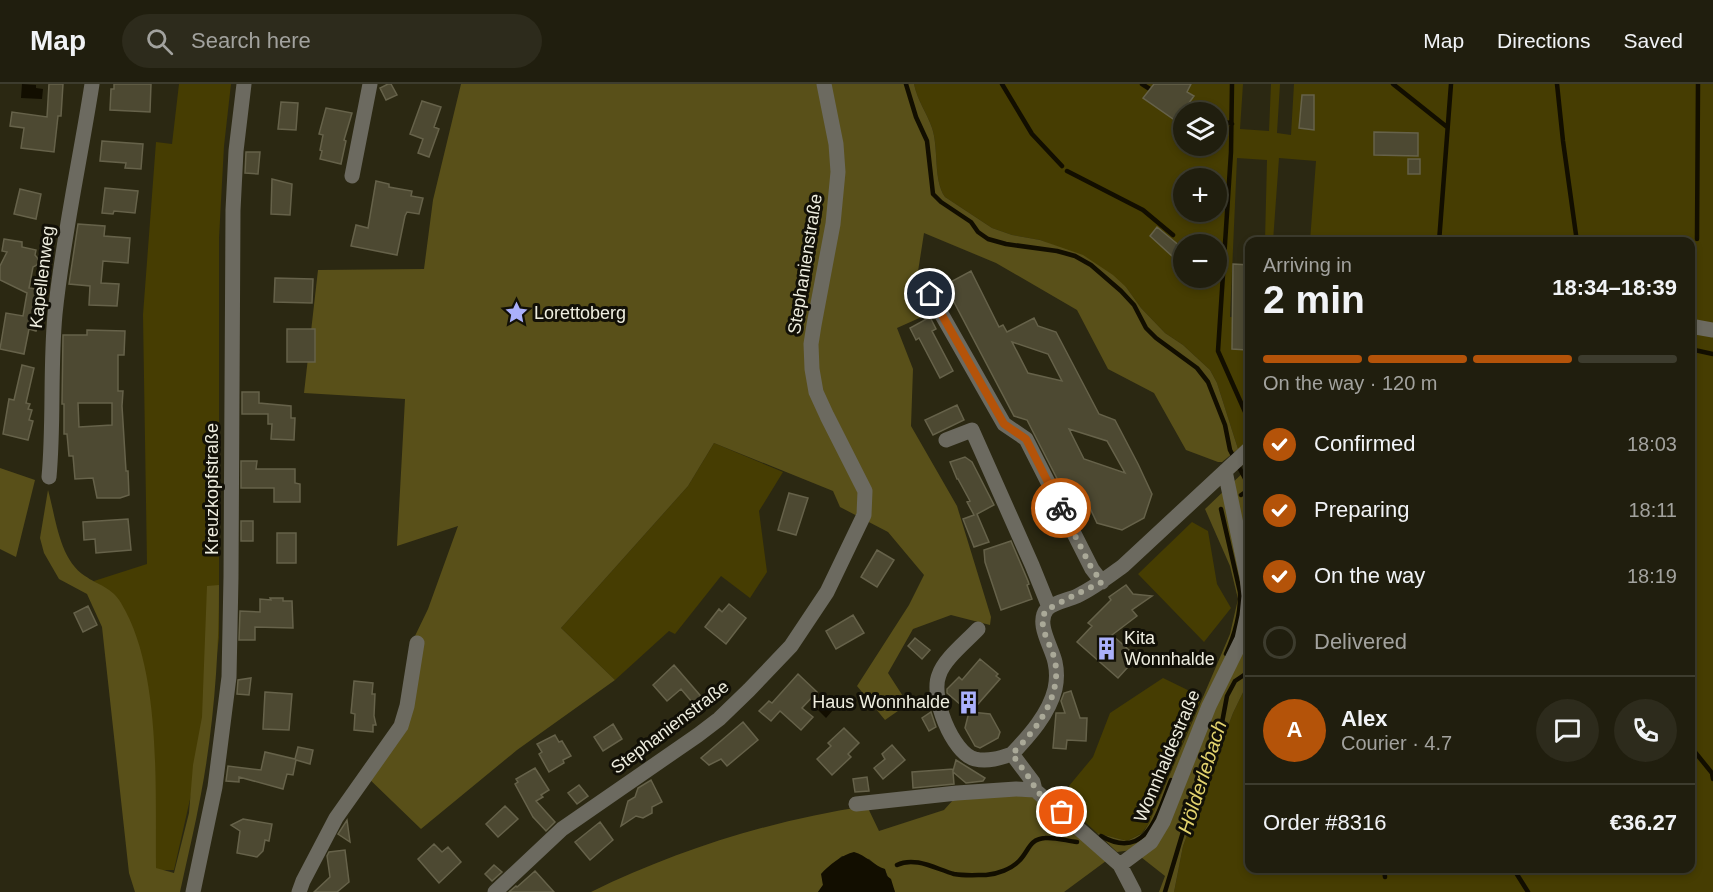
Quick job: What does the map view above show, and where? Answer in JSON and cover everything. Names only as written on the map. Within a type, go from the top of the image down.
[{"type":"street","name":"Kapellenweg","points":[[49,477],[52,446],[55,316],[92,84]]},
{"type":"street","name":"Kreuzkopfstraße","points":[[193,892],[216,776],[229,668],[233,210],[244,84]]},
{"type":"street","points":[[352,176],[370,84]]},
{"type":"street","name":"Stephanienstraße","points":[[495,892],[562,830],[698,735],[719,719],[749,690],[790,646],[810,620],[828,592],[864,515],[865,491],[816,392],[812,369],[811,344],[833,224],[837,188],[836,144],[824,84]]},
{"type":"street","points":[[930,294],[1004,424],[1026,439],[1092,569],[1102,582]]},
{"type":"street","points":[[1695,328],[1713,330]]},
{"type":"street","points":[[946,440],[972,430],[1049,607]]},
{"type":"street","points":[[978,629],[951,657],[939,674],[936,689],[947,726],[964,753],[974,759],[986,760],[1012,754],[1039,722],[1055,690],[1057,676],[1055,660],[1044,629],[1043,619],[1049,607],[1102,582],[1123,566],[1245,453]]},
{"type":"street","name":"Wonnhaldestraße","points":[[1226,470],[1245,567]]},
{"type":"street","name":"Wonnhaldestraße","points":[[1120,865],[1151,842],[1162,822],[1209,706],[1242,639],[1245,622]]},
{"type":"street","points":[[301,886],[336,818],[401,726],[406,711],[417,643]]},
{"type":"street","points":[[1012,754],[1033,783],[1035,790],[1120,865],[1134,892]]},
{"type":"street","points":[[856,804],[957,793],[1035,790]]},
{"type":"shaded area","points":[[22,84],[36,85],[36,88],[43,89],[42,99],[21,98]]},
{"type":"shaded area","points":[[179,84],[231,84],[224,146],[219,238],[219,638],[208,720],[174,870],[152,870],[94,581],[147,564],[143,315],[156,142],[172,144]]},
{"type":"shaded area","points":[[461,84],[914,84],[932,128],[937,173],[945,197],[992,228],[1012,235],[1040,240],[1083,255],[1113,275],[1165,333],[1183,345],[1210,370],[1217,383],[1238,449],[1222,462],[1186,450],[1154,393],[1108,369],[1077,310],[996,263],[924,233],[915,291],[926,315],[897,328],[913,369],[911,426],[957,506],[991,617],[990,625],[951,615],[913,629],[888,673],[908,704],[885,720],[857,686],[909,605],[924,575],[888,532],[840,507],[833,491],[714,443],[688,486],[561,628],[615,680],[517,750],[421,829],[363,773],[398,726],[414,638],[428,609],[458,526],[397,546],[405,399],[304,393],[318,270],[424,269],[433,200]]},
{"type":"shaded area","points":[[914,84],[1243,84],[1240,129],[1269,131],[1271,84],[1280,84],[1277,133],[1291,135],[1294,84],[1713,84],[1713,892],[1174,892],[1183,846],[1233,713],[1245,688],[1245,873],[1695,873],[1695,237],[1310,237],[1316,161],[1279,158],[1273,237],[1265,237],[1267,160],[1237,158],[1230,317],[1245,318],[1245,458],[1238,449],[1217,383],[1210,370],[1183,345],[1165,333],[1141,308],[1126,287],[1058,247],[992,228],[945,197],[937,173],[932,128]]},
{"type":"shaded area","points":[[714,443],[783,472],[759,511],[767,572],[750,598],[721,576],[675,634],[669,631],[615,680],[561,628],[688,486]]},
{"type":"shaded area","points":[[0,468],[35,480],[16,557],[0,549]]},
{"type":"shaded area","points":[[1245,471],[1245,688],[1233,713],[1183,846],[1174,892],[1159,892],[1165,876],[1132,850],[1117,852],[1097,833],[1127,841],[1143,833],[1230,634],[1238,599],[1230,566],[1205,509]]},
{"type":"shaded area","points":[[48,490],[60,537],[69,559],[76,569],[110,590],[118,598],[134,630],[144,662],[154,732],[156,868],[174,873],[189,813],[193,765],[202,717],[207,586],[219,585],[217,663],[206,768],[180,892],[135,892],[129,873],[102,627],[87,594],[59,579],[44,553],[40,538]]},
{"type":"shaded area","points":[[1192,522],[1208,531],[1217,584],[1231,608],[1204,642],[1138,574]]},
{"type":"shaded area","points":[[1163,678],[1202,697],[1149,823],[1142,833],[1127,841],[1097,833],[1059,798],[1093,757],[1110,713]]},
{"type":"shaded area","points":[[832,695],[840,702],[826,718],[818,710]]},
{"type":"shaded area","points":[[998,794],[1042,798],[1106,861],[1064,892],[895,892],[885,870],[869,859],[842,856],[822,874],[823,885],[818,892],[591,892],[691,850],[796,819],[867,806],[879,831],[944,810],[953,800]]},
{"type":"shaded area","points":[[854,852],[885,869],[895,892],[818,892],[823,885],[821,874],[845,855]]},
{"type":"building","points":[[49,84],[63,84],[61,116],[58,116],[54,152],[21,148],[24,128],[10,126],[12,112],[47,117]]},
{"type":"building","points":[[114,84],[151,84],[150,112],[110,110],[111,89],[114,89]]},
{"type":"building","points":[[391,84],[397,95],[386,100],[380,88]]},
{"type":"building","points":[[1154,84],[1191,84],[1187,92],[1194,96],[1190,102],[1173,102],[1173,119],[1143,98]]},
{"type":"building","points":[[1302,95],[1314,95],[1314,130],[1299,128]]},
{"type":"building","points":[[422,101],[441,107],[434,127],[439,129],[429,157],[418,153],[423,139],[410,134]]},
{"type":"building","points":[[281,102],[298,103],[296,130],[278,129]]},
{"type":"building","points":[[326,108],[352,113],[344,140],[346,141],[341,164],[320,159],[323,135],[319,134]]},
{"type":"building","points":[[1374,132],[1418,133],[1418,156],[1374,155]]},
{"type":"building","points":[[102,141],[143,144],[141,169],[125,168],[126,163],[100,161]]},
{"type":"building","points":[[246,152],[260,152],[258,174],[245,173]]},
{"type":"building","points":[[1408,159],[1420,159],[1420,174],[1408,174]]},
{"type":"building","points":[[272,179],[292,184],[290,215],[271,214]]},
{"type":"building","points":[[376,181],[389,184],[389,187],[412,191],[411,196],[423,198],[419,214],[407,212],[405,216],[397,255],[351,246],[356,225],[368,228]]},
{"type":"building","points":[[105,188],[138,191],[135,213],[114,211],[113,214],[102,213]]},
{"type":"building","points":[[20,189],[41,194],[36,219],[14,214]]},
{"type":"building","points":[[78,224],[105,226],[104,236],[130,238],[128,263],[103,261],[101,283],[119,284],[117,306],[89,305],[90,286],[69,284]]},
{"type":"building","points":[[1157,227],[1173,240],[1173,257],[1150,236]]},
{"type":"building","points":[[4,239],[22,242],[22,247],[36,250],[35,255],[39,260],[33,267],[29,288],[42,290],[37,318],[39,319],[36,331],[29,329],[24,354],[0,349],[6,313],[23,316],[27,293],[0,280],[0,266],[7,252],[2,251]]},
{"type":"building","points":[[1233,264],[1245,265],[1245,350],[1232,349]]},
{"type":"building","points":[[971,271],[999,327],[1003,325],[1007,332],[1034,318],[1038,326],[1056,332],[1099,414],[1115,420],[1138,464],[1152,494],[1144,518],[1122,530],[1097,523],[1088,504],[1067,498],[1027,420],[1014,416],[945,285]],"holes":[[[1012,342],[1048,354],[1062,381],[1028,373]],[[1069,429],[1107,441],[1125,473],[1084,459]]]},
{"type":"building","points":[[275,278],[313,279],[312,303],[274,302]]},
{"type":"building","points":[[930,317],[936,329],[932,331],[953,371],[940,378],[919,338],[916,340],[910,328]]},
{"type":"building","points":[[287,329],[315,329],[315,362],[287,362]]},
{"type":"building","points":[[87,330],[125,331],[124,355],[118,355],[118,391],[123,391],[122,406],[129,495],[120,498],[97,498],[93,478],[75,479],[73,456],[69,456],[67,434],[64,434],[63,335],[87,335]],"holes":[[[78,403],[112,403],[112,425],[79,427]]]},
{"type":"building","points":[[22,365],[34,368],[26,403],[30,404],[28,409],[32,410],[29,420],[33,421],[28,440],[3,434],[9,399],[14,400]]},
{"type":"building","points":[[242,392],[259,392],[259,403],[291,406],[291,418],[295,418],[294,440],[271,439],[272,424],[268,424],[268,414],[242,414]]},
{"type":"building","points":[[957,405],[964,420],[933,435],[925,420]]},
{"type":"building","points":[[965,457],[972,462],[994,505],[977,514],[989,542],[974,547],[963,519],[974,515],[967,502],[970,501],[950,462]]},
{"type":"building","points":[[241,461],[257,461],[256,469],[295,469],[295,483],[300,484],[300,502],[274,502],[274,488],[241,488]]},
{"type":"building","points":[[789,493],[808,498],[796,535],[778,530]]},
{"type":"building","points":[[128,519],[131,550],[96,553],[95,539],[84,540],[83,522]]},
{"type":"building","points":[[241,521],[253,521],[253,541],[241,541]]},
{"type":"building","points":[[277,533],[296,533],[296,563],[277,563]]},
{"type":"building","points":[[1011,541],[1028,581],[1027,585],[1032,599],[1001,610],[985,562],[984,550]]},
{"type":"building","points":[[877,550],[894,560],[877,587],[861,577]]},
{"type":"building","points":[[1126,585],[1133,594],[1152,596],[1132,610],[1137,616],[1112,635],[1137,657],[1118,678],[1077,642],[1092,626],[1088,623],[1111,600],[1109,597]]},
{"type":"building","points":[[270,598],[292,601],[293,628],[255,627],[255,640],[239,640],[240,611],[260,612],[260,599],[271,600]]},
{"type":"building","points":[[729,604],[746,618],[726,644],[705,627],[719,609],[722,612]]},
{"type":"building","points":[[88,606],[97,625],[83,632],[74,613]]},
{"type":"building","points":[[853,615],[864,633],[836,649],[826,631]]},
{"type":"building","points":[[915,638],[930,650],[922,659],[908,646]]},
{"type":"building","name":"Haus Wonnhalde","points":[[980,659],[998,674],[996,676],[1000,679],[971,712],[990,714],[1000,732],[998,738],[980,748],[975,746],[965,728],[969,712],[947,693],[947,689],[959,677],[962,680]]},
{"type":"building","points":[[674,665],[705,701],[697,708],[681,689],[667,701],[653,685]]},
{"type":"building","points":[[798,674],[817,692],[802,708],[813,717],[801,730],[780,711],[771,721],[759,711],[769,701],[772,703]]},
{"type":"building","points":[[251,678],[249,695],[237,694],[238,680]]},
{"type":"building","points":[[354,681],[373,683],[376,725],[373,725],[373,732],[354,730],[355,714],[351,713]]},
{"type":"building","points":[[1071,691],[1080,718],[1087,718],[1086,741],[1067,740],[1066,749],[1053,748],[1056,713],[1065,713],[1061,701],[1064,693]]},
{"type":"building","points":[[265,692],[292,694],[289,730],[263,729]]},
{"type":"building","points":[[931,712],[936,727],[929,731],[922,718]]},
{"type":"building","points":[[743,722],[758,740],[727,766],[721,759],[709,765],[701,758]]},
{"type":"building","points":[[613,724],[622,739],[603,751],[594,737]]},
{"type":"building","points":[[844,728],[859,743],[848,754],[851,757],[832,775],[817,759],[831,746],[828,743]]},
{"type":"building","points":[[555,735],[559,742],[562,741],[571,756],[549,772],[539,754],[542,752],[537,744]]},
{"type":"building","points":[[892,745],[905,760],[883,779],[874,768],[885,759],[882,754]]},
{"type":"building","points":[[298,747],[313,750],[310,764],[296,760],[293,775],[287,774],[283,789],[239,777],[239,782],[226,781],[228,766],[261,770],[265,752],[295,759]]},
{"type":"building","points":[[956,760],[985,778],[983,781],[966,783],[953,772],[954,784],[913,788],[912,772],[953,769],[953,771]]},
{"type":"building","points":[[535,768],[549,790],[536,801],[555,822],[546,831],[533,817],[515,784],[518,782],[516,779]]},
{"type":"building","points":[[867,777],[869,791],[855,792],[853,779]]},
{"type":"building","points":[[651,780],[662,802],[652,807],[652,813],[643,818],[636,816],[621,826],[628,801],[635,797],[638,788]]},
{"type":"building","points":[[579,785],[588,796],[577,804],[568,793]]},
{"type":"building","points":[[505,806],[518,819],[498,837],[486,824]]},
{"type":"building","points":[[243,819],[272,824],[269,841],[265,840],[263,851],[257,857],[237,853],[240,831],[231,825]]},
{"type":"building","points":[[347,820],[350,842],[338,834]]},
{"type":"building","points":[[600,822],[613,840],[590,860],[575,842]]},
{"type":"building","points":[[434,844],[442,852],[448,847],[461,862],[439,883],[418,859]]},
{"type":"building","points":[[345,850],[349,882],[337,892],[314,892],[330,877],[327,856],[329,852]]},
{"type":"building","points":[[494,865],[502,872],[492,881],[485,874]]},
{"type":"building","points":[[535,871],[554,892],[509,892],[517,887]]},
{"type":"waterway","name":"Hölderlebach","points":[[906,84],[916,117],[927,141],[933,194],[971,222],[978,232],[988,239],[1075,256],[1091,265],[1121,291],[1134,305],[1146,328],[1197,368],[1208,382],[1225,425],[1230,450],[1245,478]]},
{"type":"waterway","points":[[1002,84],[1032,134],[1062,166]]},
{"type":"waterway","points":[[1142,84],[1153,91]]},
{"type":"waterway","points":[[1232,84],[1231,152],[1218,351],[1245,412]]},
{"type":"waterway","points":[[1393,84],[1447,127]]},
{"type":"waterway","points":[[1439,237],[1451,84]]},
{"type":"waterway","points":[[1557,84],[1576,237]]},
{"type":"waterway","points":[[1697,239],[1698,84]]},
{"type":"waterway","points":[[1227,122],[1232,124]]},
{"type":"waterway","points":[[1067,171],[1143,210],[1173,235]]},
{"type":"waterway","points":[[1695,350],[1713,354]]},
{"type":"waterway","points":[[1241,495],[1245,492]]},
{"type":"waterway","points":[[1221,509],[1240,592],[1237,624],[1226,654]]},
{"type":"waterway","name":"Hölderlebach","points":[[1165,892],[1195,792],[1221,728],[1227,696],[1235,681],[1245,674]]},
{"type":"waterway","points":[[1695,752],[1712,773],[1713,779]]},
{"type":"waterway","points":[[1101,836],[1117,842],[1130,843],[1140,838],[1155,819],[1171,780]]},
{"type":"waterway","points":[[897,865],[911,862],[926,864],[954,874],[991,874],[1004,871],[1016,864],[1032,843],[1040,839],[1053,838],[1077,842]]},
{"type":"waterway","points":[[1385,873],[1385,877]]},
{"type":"waterway","points":[[1516,873],[1528,892]]},
{"type":"way so far","points":[[1061,508],[1092,569],[1102,582],[1049,607],[1045,612],[1044,629],[1055,660],[1057,676],[1055,690],[1039,722],[1012,754],[1033,783],[1035,790],[1062,812]]},
{"type":"place","name":"Lorettoberg","points":[[516,313]]},
{"type":"place","name":"Kita Wonnhalde","points":[[1106,648]]},
{"type":"place","name":"Haus Wonnhalde","points":[[968,702]]},
{"type":"route","points":[[930,294],[1004,424],[1026,439],[1061,508]]}]
